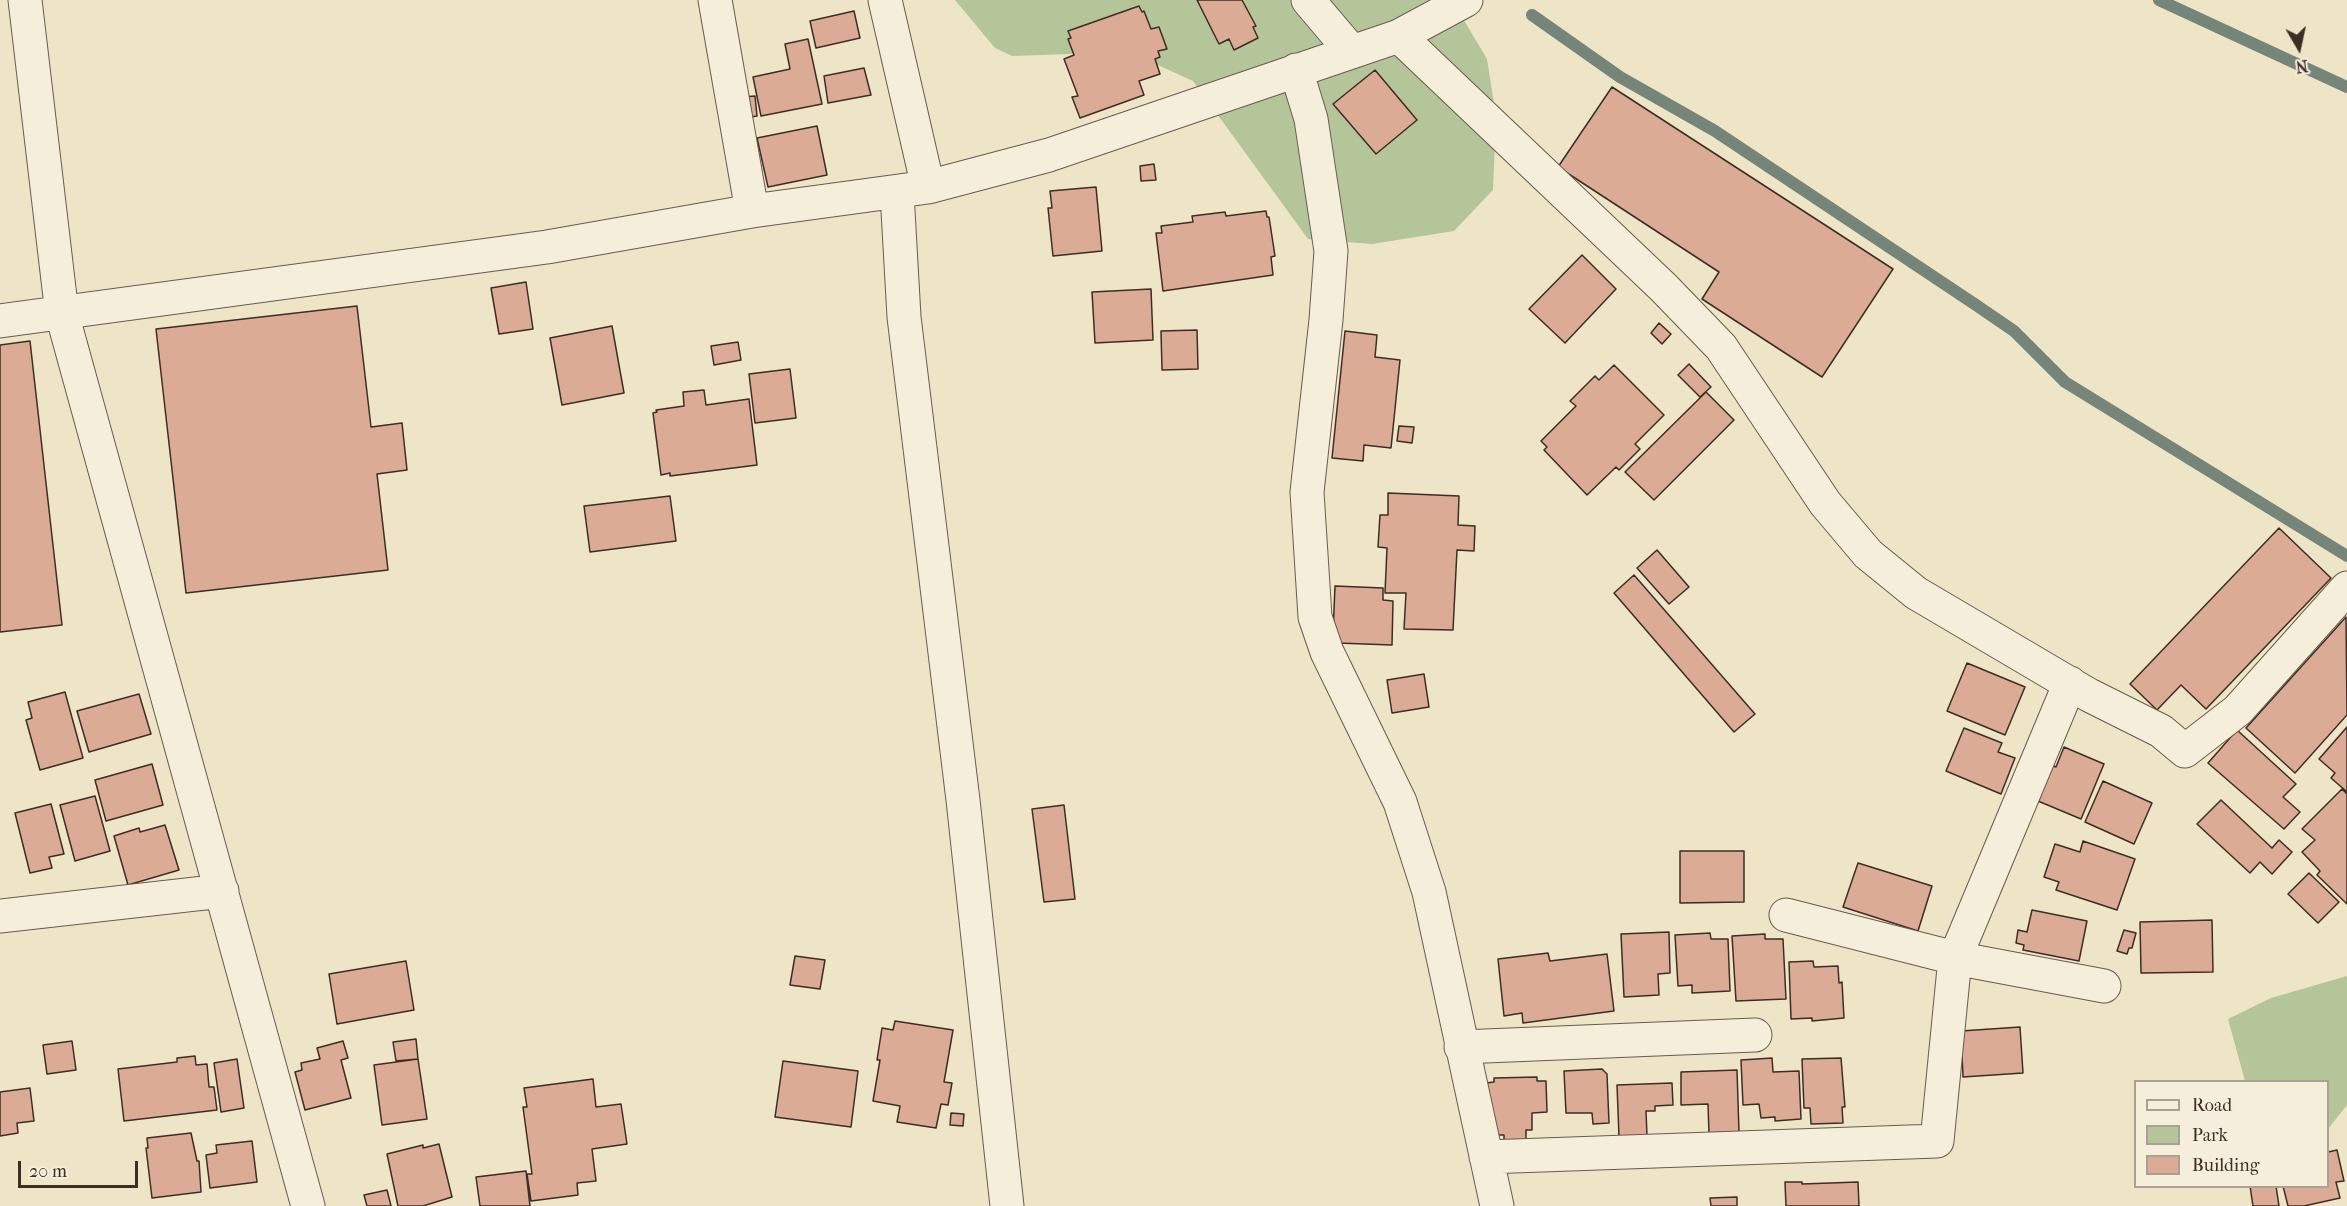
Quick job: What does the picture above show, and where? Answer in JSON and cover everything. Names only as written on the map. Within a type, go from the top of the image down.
[{"type":"street","points":[[25,0],[62,314],[308,1206]]},
{"type":"street","points":[[715,0],[752,211]]},
{"type":"street","points":[[885,0],[928,188]]},
{"type":"street","points":[[1308,0],[1352,52]]},
{"type":"street","points":[[0,321],[547,247],[752,211],[928,188],[1049,155],[1399,36],[1466,0]]},
{"type":"street","points":[[1399,36],[1664,288],[1720,347],[1825,503],[1868,554],[1916,592],[2090,695],[2161,731],[2185,751],[2238,710],[2347,588]]},
{"type":"street","points":[[1296,70],[1311,119],[1331,251],[1326,320],[1307,492],[1315,617],[1327,652],[1400,802],[1429,892],[1497,1206]]},
{"type":"street","points":[[897,193],[904,317],[963,800],[1007,1206]]},
{"type":"street","points":[[1486,1157],[1937,1142],[1955,958],[2070,682]]},
{"type":"street","points":[[0,916],[222,891]]},
{"type":"street","points":[[1786,915],[1955,958],[2104,986]]},
{"type":"street","points":[[1461,1047],[1755,1035]]},
{"type":"green space","points":[[955,0],[1452,0],[1487,59],[1496,116],[1493,190],[1454,231],[1372,244],[1308,239],[1193,81],[1129,52],[1012,56],[995,48]]},
{"type":"green space","points":[[2347,976],[2347,1105],[2329,1128],[2329,1080],[2245,1080],[2228,1019],[2271,998]]},
{"type":"building","points":[[1197,0],[1242,0],[1256,26],[1253,27],[1258,38],[1234,50],[1229,39],[1219,44]]},
{"type":"building","points":[[1139,6],[1142,12],[1144,11],[1151,29],[1159,27],[1167,49],[1158,51],[1160,57],[1155,59],[1160,74],[1139,81],[1144,95],[1080,118],[1072,97],[1078,96],[1064,59],[1074,55],[1068,39],[1071,38],[1068,31]]},
{"type":"building","points":[[854,11],[860,38],[816,48],[810,21]]},
{"type":"building","points":[[808,39],[822,104],[761,116],[753,77],[790,69],[785,44]]},
{"type":"building","points":[[864,68],[871,95],[828,103],[824,76]]},
{"type":"building","points":[[1375,70],[1417,120],[1376,154],[1333,104]]},
{"type":"building","points":[[1612,87],[1893,269],[1822,377],[1702,299],[1719,272],[1558,167]]},
{"type":"building","points":[[755,96],[757,116],[745,118],[743,97]]},
{"type":"building","points":[[817,126],[827,175],[768,187],[757,138]]},
{"type":"building","points":[[1154,164],[1156,180],[1141,181],[1140,166]]},
{"type":"building","points":[[1096,187],[1102,251],[1053,256],[1048,208],[1052,208],[1050,191]]},
{"type":"building","points":[[1266,211],[1275,256],[1271,257],[1273,275],[1163,291],[1156,233],[1162,233],[1161,226],[1193,222],[1192,216],[1225,212],[1226,216]]},
{"type":"building","points":[[1582,255],[1616,289],[1565,343],[1529,309]]},
{"type":"building","points":[[526,282],[533,329],[499,334],[491,288]]},
{"type":"building","points":[[1151,289],[1153,340],[1095,343],[1092,292]]},
{"type":"building","points":[[357,306],[371,427],[402,423],[407,470],[377,474],[388,570],[186,593],[156,329]]},
{"type":"building","points":[[1659,323],[1671,334],[1662,344],[1651,333]]},
{"type":"building","points":[[612,326],[624,393],[562,405],[550,338]]},
{"type":"building","points":[[1197,330],[1198,369],[1162,370],[1161,331]]},
{"type":"building","points":[[1345,331],[1377,335],[1375,357],[1400,360],[1391,448],[1364,445],[1363,461],[1332,458]]},
{"type":"building","points":[[30,341],[62,625],[0,632],[0,345]]},
{"type":"building","points":[[738,342],[741,360],[714,365],[711,346]]},
{"type":"building","points":[[1689,364],[1711,387],[1700,397],[1678,375]]},
{"type":"building","points":[[1614,365],[1664,415],[1635,444],[1640,449],[1619,470],[1616,467],[1587,495],[1544,450],[1547,447],[1541,441],[1576,406],[1570,401],[1595,376],[1599,380]]},
{"type":"building","points":[[790,369],[796,418],[755,423],[749,374]]},
{"type":"building","points":[[704,390],[706,405],[749,399],[757,465],[670,476],[670,473],[661,475],[653,413],[657,412],[656,410],[684,406],[683,392]]},
{"type":"building","points":[[1706,392],[1734,420],[1654,500],[1625,472]]},
{"type":"building","points":[[1399,426],[1414,427],[1412,443],[1397,441]]},
{"type":"building","points":[[1388,493],[1459,496],[1458,525],[1475,526],[1474,551],[1457,550],[1453,630],[1404,629],[1406,593],[1385,593],[1387,548],[1378,547],[1380,515],[1388,515]]},
{"type":"building","points":[[670,496],[676,541],[590,552],[584,506]]},
{"type":"building","points":[[2279,528],[2331,578],[2206,709],[2181,685],[2157,710],[2130,684]]},
{"type":"building","points":[[1657,550],[1689,587],[1669,604],[1637,568]]},
{"type":"building","points":[[1634,575],[1755,714],[1734,732],[1614,593]]},
{"type":"building","points":[[1335,586],[1383,588],[1383,600],[1393,601],[1392,645],[1337,643],[1333,634]]},
{"type":"building","points":[[2346,617],[2347,715],[2295,773],[2246,728]]},
{"type":"building","points":[[1967,663],[2025,687],[2005,735],[1947,711]]},
{"type":"building","points":[[1424,674],[1429,707],[1392,713],[1387,680]]},
{"type":"building","points":[[65,692],[83,758],[40,770],[26,720],[32,718],[28,702]]},
{"type":"building","points":[[139,694],[151,734],[89,752],[77,711]]},
{"type":"building","points":[[2347,727],[2347,792],[2331,778],[2335,773],[2319,759]]},
{"type":"building","points":[[1964,728],[2002,743],[1998,752],[2015,758],[2001,794],[1946,771]]},
{"type":"building","points":[[2237,730],[2296,784],[2283,797],[2300,812],[2284,829],[2208,763]]},
{"type":"building","points":[[2064,747],[2104,764],[2081,819],[2038,801],[2052,765],[2056,767]]},
{"type":"building","points":[[152,764],[163,805],[106,821],[95,780]]},
{"type":"building","points":[[2103,781],[2152,803],[2134,844],[2085,822]]},
{"type":"building","points":[[2342,789],[2347,794],[2347,904],[2317,875],[2320,871],[2302,852],[2315,840],[2302,829]]},
{"type":"building","points":[[95,796],[110,851],[75,861],[60,805]]},
{"type":"building","points":[[2221,800],[2272,848],[2279,840],[2292,852],[2272,874],[2260,862],[2250,873],[2197,824]]},
{"type":"building","points":[[51,804],[64,854],[49,857],[52,868],[30,873],[15,813]]},
{"type":"building","points":[[1064,805],[1075,899],[1044,902],[1032,809]]},
{"type":"building","points":[[165,825],[179,870],[128,885],[114,836],[139,828],[140,832]]},
{"type":"building","points":[[2083,841],[2135,859],[2117,910],[2056,890],[2059,882],[2044,877],[2055,844],[2080,852]]},
{"type":"building","points":[[1680,851],[1744,851],[1744,902],[1680,903]]},
{"type":"building","points":[[1858,863],[1932,886],[1918,931],[1843,907]]},
{"type":"building","points":[[2309,873],[2339,902],[2318,923],[2288,894]]},
{"type":"building","points":[[2032,910],[2087,921],[2079,961],[2023,950],[2024,945],[2016,943],[2018,930],[2027,932]]},
{"type":"building","points":[[2212,920],[2213,972],[2141,973],[2140,922]]},
{"type":"building","points":[[2124,930],[2136,933],[2132,948],[2129,948],[2127,954],[2117,951]]},
{"type":"building","points":[[1669,932],[1670,973],[1658,974],[1659,995],[1624,997],[1621,934]]},
{"type":"building","points":[[1710,933],[1711,939],[1728,939],[1730,991],[1692,993],[1692,985],[1678,986],[1675,935]]},
{"type":"building","points":[[1765,934],[1765,939],[1783,939],[1786,999],[1736,1001],[1732,936]]},
{"type":"building","points":[[1548,953],[1550,961],[1607,954],[1614,1011],[1523,1023],[1522,1013],[1504,1016],[1498,959]]},
{"type":"building","points":[[795,956],[825,960],[820,989],[790,985]]},
{"type":"building","points":[[406,961],[414,1010],[337,1024],[329,974]]},
{"type":"building","points":[[1813,961],[1814,967],[1838,966],[1839,983],[1842,982],[1844,1018],[1812,1021],[1812,1018],[1791,1019],[1789,962]]},
{"type":"building","points":[[895,1021],[953,1030],[944,1082],[952,1083],[948,1105],[941,1104],[936,1128],[897,1122],[900,1106],[873,1101],[880,1060],[877,1060],[882,1028],[893,1030]]},
{"type":"building","points":[[2020,1027],[2023,1073],[1963,1077],[1961,1031]]},
{"type":"building","points":[[416,1039],[418,1059],[396,1061],[393,1042]]},
{"type":"building","points":[[72,1041],[76,1070],[47,1074],[43,1045]]},
{"type":"building","points":[[343,1041],[348,1058],[341,1060],[351,1098],[305,1110],[295,1072],[302,1070],[301,1063],[320,1059],[317,1048]]},
{"type":"building","points":[[195,1056],[196,1065],[207,1064],[209,1087],[214,1087],[217,1110],[124,1121],[118,1069],[177,1062],[177,1058]]},
{"type":"building","points":[[1772,1058],[1773,1072],[1799,1071],[1801,1119],[1775,1121],[1775,1117],[1761,1118],[1759,1104],[1743,1105],[1741,1060]]},
{"type":"building","points":[[1841,1058],[1845,1107],[1842,1107],[1843,1123],[1811,1124],[1810,1108],[1804,1108],[1802,1059]]},
{"type":"building","points":[[237,1059],[244,1108],[221,1112],[214,1063]]},
{"type":"building","points":[[418,1059],[427,1119],[382,1125],[374,1065]]},
{"type":"building","points":[[783,1061],[858,1071],[851,1127],[775,1117]]},
{"type":"building","points":[[1602,1069],[1607,1074],[1609,1123],[1593,1124],[1592,1113],[1566,1113],[1564,1071]]},
{"type":"building","points":[[1737,1070],[1739,1132],[1709,1134],[1708,1104],[1681,1105],[1681,1072]]},
{"type":"building","points":[[1537,1077],[1537,1081],[1546,1081],[1547,1112],[1532,1113],[1532,1130],[1526,1130],[1526,1141],[1504,1141],[1504,1135],[1495,1135],[1486,1083],[1494,1082],[1494,1078]]},
{"type":"building","points":[[593,1079],[596,1107],[621,1104],[627,1144],[592,1149],[596,1181],[577,1183],[578,1195],[531,1201],[527,1174],[532,1174],[523,1107],[527,1107],[524,1088]]},
{"type":"building","points":[[1672,1083],[1673,1105],[1655,1106],[1655,1111],[1646,1111],[1647,1136],[1619,1137],[1617,1085]]},
{"type":"building","points":[[30,1088],[34,1121],[17,1123],[18,1133],[0,1136],[0,1092]]},
{"type":"building","points":[[951,1113],[964,1114],[963,1126],[950,1125]]},
{"type":"building","points":[[191,1133],[197,1161],[199,1161],[201,1192],[152,1198],[146,1148],[148,1148],[147,1138]]},
{"type":"building","points":[[252,1141],[257,1182],[210,1188],[206,1155],[217,1153],[216,1145]]},
{"type":"building","points":[[439,1144],[452,1197],[423,1206],[398,1206],[387,1154],[423,1145],[423,1148]]},
{"type":"building","points":[[2337,1150],[2344,1181],[2336,1182],[2340,1198],[2304,1206],[2288,1206],[2284,1188],[2329,1188],[2329,1152]]},
{"type":"building","points":[[526,1171],[530,1206],[480,1206],[476,1177]]},
{"type":"building","points":[[1785,1182],[1802,1182],[1802,1184],[1858,1182],[1859,1206],[1786,1206]]},
{"type":"building","points":[[2250,1188],[2276,1188],[2279,1206],[2253,1206]]},
{"type":"building","points":[[387,1190],[391,1206],[367,1206],[364,1195]]},
{"type":"building","points":[[1737,1197],[1737,1206],[1711,1206],[1710,1198]]},
{"type":"waterway","points":[[2159,0],[2347,87]]},
{"type":"waterway","points":[[1532,15],[1620,77],[1715,131],[2014,331],[2065,382],[2347,556]]}]
